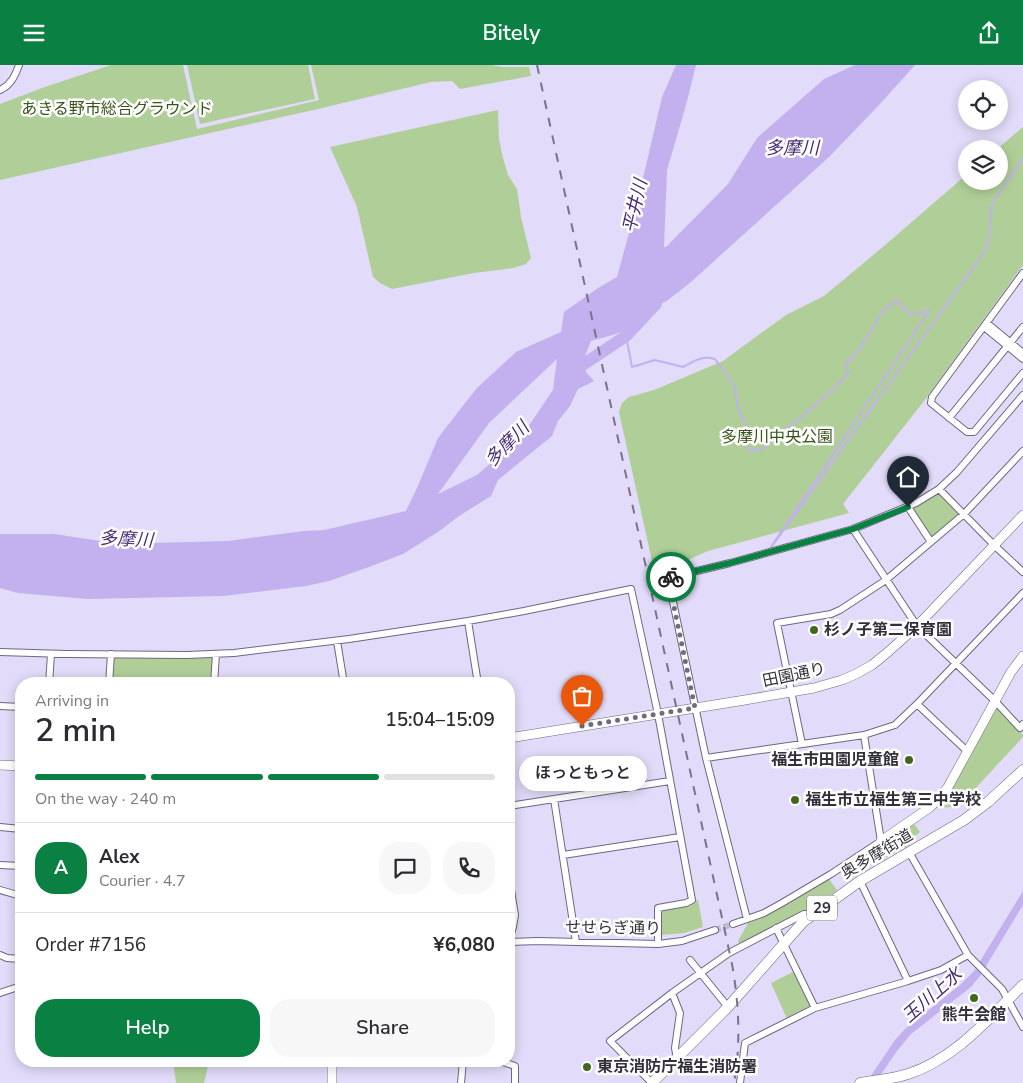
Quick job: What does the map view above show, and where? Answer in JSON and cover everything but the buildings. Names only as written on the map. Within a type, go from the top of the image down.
[{"type":"main road","name":"奥多摩街道","points":[[652,1083],[728,1007],[804,921],[860,881],[964,820],[1023,770]]},
{"type":"main road","points":[[861,1083],[910,1073],[930,1065],[948,1054],[976,1031],[1023,985]]},
{"type":"street","points":[[0,90],[9,85],[14,79],[19,65]]},
{"type":"street","points":[[1023,273],[932,397],[932,405],[967,433],[974,432],[1023,373]]},
{"type":"street","points":[[985,325],[1023,359]]},
{"type":"street","points":[[949,418],[1023,327]]},
{"type":"street","points":[[1009,345],[1023,353]]},
{"type":"street","points":[[747,919],[706,759],[668,578],[853,529],[908,507],[939,489],[963,466],[1023,395]]},
{"type":"street","points":[[802,744],[777,623],[831,614],[886,580],[964,514],[1023,451]]},
{"type":"street","points":[[939,489],[1023,572]]},
{"type":"street","points":[[908,507],[931,542]]},
{"type":"street","name":"田園通り","points":[[515,737],[814,688],[856,674],[872,665],[917,626],[1023,515]]},
{"type":"street","points":[[853,529],[917,626],[995,701],[1020,728],[1023,724]]},
{"type":"street","points":[[0,652],[51,654],[216,654],[337,641],[468,621],[631,589],[658,714],[692,900],[686,903],[658,908],[658,944]]},
{"type":"street","points":[[706,759],[864,735],[895,725],[1023,593]]},
{"type":"street","points":[[468,621],[477,677]]},
{"type":"street","points":[[337,641],[343,677]]},
{"type":"street","points":[[49,677],[51,654]]},
{"type":"street","points":[[109,677],[111,654]]},
{"type":"street","points":[[214,677],[216,654]]},
{"type":"street","points":[[733,924],[764,913],[831,874],[935,803],[948,787],[1011,672],[1023,656]]},
{"type":"street","points":[[917,704],[968,751]]},
{"type":"street","points":[[0,705],[15,706]]},
{"type":"street","points":[[864,735],[881,841]]},
{"type":"street","points":[[0,765],[15,766]]},
{"type":"street","points":[[515,805],[670,781]]},
{"type":"street","points":[[554,799],[576,942]]},
{"type":"street","points":[[0,827],[15,828]]},
{"type":"street","points":[[563,855],[680,837]]},
{"type":"street","points":[[909,852],[968,955],[1002,989],[1023,1027]]},
{"type":"street","points":[[0,865],[15,866]]},
{"type":"street","points":[[860,881],[908,981]]},
{"type":"street","points":[[0,890],[15,894]]},
{"type":"street","points":[[652,1083],[610,1041],[672,993],[729,953],[804,914],[813,914]]},
{"type":"street","points":[[776,928],[815,1008]]},
{"type":"street","name":"せせらぎ通り","points":[[515,941],[658,944],[682,941],[715,930]]},
{"type":"street","points":[[0,955],[6,958],[15,959]]},
{"type":"street","points":[[740,1083],[745,1043],[815,1008],[941,971],[968,955]]},
{"type":"street","points":[[690,961],[728,1007]]},
{"type":"street","points":[[0,993],[15,988]]},
{"type":"street","points":[[672,993],[680,1013],[675,1048],[677,1059]]},
{"type":"street","points":[[332,1067],[332,1083]]},
{"type":"street","points":[[461,1083],[462,1067]]},
{"type":"street","points":[[514,1083],[515,1067]]},
{"type":"green space","name":"あきる野市総合グラウンド","points":[[111,65],[183,65],[197,129],[319,100],[311,65],[491,65],[529,67],[531,76],[460,89],[452,81],[431,82],[0,180],[0,104]]},
{"type":"green space","points":[[187,65],[308,65],[315,99],[200,124]]},
{"type":"green space","points":[[498,110],[499,139],[503,158],[508,175],[517,189],[521,217],[531,258],[526,264],[513,268],[474,273],[392,289],[380,283],[373,277],[357,207],[330,147]]},
{"type":"green space","name":"多摩川中央公園","points":[[1023,127],[1023,265],[924,401],[843,504],[849,513],[708,551],[663,571],[652,561],[619,412],[622,403],[629,397],[654,390],[723,361],[786,315],[824,296],[958,182],[958,190],[1008,190],[1008,140]]},
{"type":"green space","points":[[935,494],[940,495],[959,512],[960,516],[934,538],[930,537],[912,510],[913,507]]},
{"type":"green space","points":[[213,655],[212,677],[110,677],[112,656]]},
{"type":"green space","points":[[996,704],[1023,737],[959,806],[931,809]]},
{"type":"green space","points":[[914,824],[920,832],[908,841],[910,845],[887,857],[864,856]]},
{"type":"green space","points":[[829,879],[837,890],[818,905],[740,945],[738,941],[748,923],[762,918]]},
{"type":"green space","points":[[698,900],[703,927],[684,933],[662,935],[662,907]]},
{"type":"green space","points":[[795,971],[811,1005],[810,1009],[788,1021],[771,983]]},
{"type":"green space","points":[[174,1067],[208,1067],[204,1083],[176,1083]]},
{"type":"water","points":[[676,65],[696,65],[667,170],[664,247],[666,247],[728,184],[757,138],[824,79],[855,65],[915,65],[829,157],[691,282],[668,300],[652,309],[641,321],[619,333],[591,341],[581,366],[594,381],[578,389],[570,406],[558,421],[552,436],[498,480],[491,496],[403,554],[329,581],[306,586],[223,596],[88,599],[18,593],[0,588],[0,534],[54,534],[113,543],[228,541],[324,530],[406,511],[438,438],[476,389],[516,352],[561,332],[564,312],[617,277],[637,204],[662,97]],"holes":[[[557,359],[553,390],[522,436],[477,475],[438,494],[489,423]]]},
{"type":"water","points":[[1023,891],[1023,905],[980,976],[971,987],[911,1034],[875,1083],[866,1083],[895,1040],[905,1029],[960,985],[974,971]]},
{"type":"waterway","points":[[770,549],[986,250],[992,204],[1023,159]]},
{"type":"waterway","points":[[626,336],[632,367],[655,360],[683,367],[702,358],[715,359],[735,387],[738,408],[747,428],[748,449],[753,451],[764,448],[832,391],[849,372],[845,365],[861,347],[885,308],[888,308],[896,300],[910,315],[929,311],[769,550]]},
{"type":"waterway","name":"多摩川","points":[[573,381],[581,366],[626,336],[656,304]]},
{"type":"tunnel","points":[[715,930],[733,924]]},
{"type":"railway","points":[[537,65],[732,964],[738,1023],[738,1053],[734,1083]]},
{"type":"way so far","points":[[582,726],[695,708],[668,578],[671,577]]},
{"type":"place","name":"杉ノ子第二保育園","points":[[814,630]]},
{"type":"place","name":"ほっともっと","points":[[582,726]]},
{"type":"place","name":"福生市田園児童館","points":[[909,760]]},
{"type":"place","name":"福生市立福生第三中学校","points":[[795,800]]},
{"type":"place","name":"熊牛会館","points":[[974,998]]},
{"type":"place","name":"東京消防庁福生消防署","points":[[587,1067]]},
{"type":"route","points":[[671,577],[730,563],[853,529],[908,507]]},
{"type":"water label","name":"平井川","points":[[635,206]]},
{"type":"water label","name":"玉川上水","points":[[932,995]]}]
